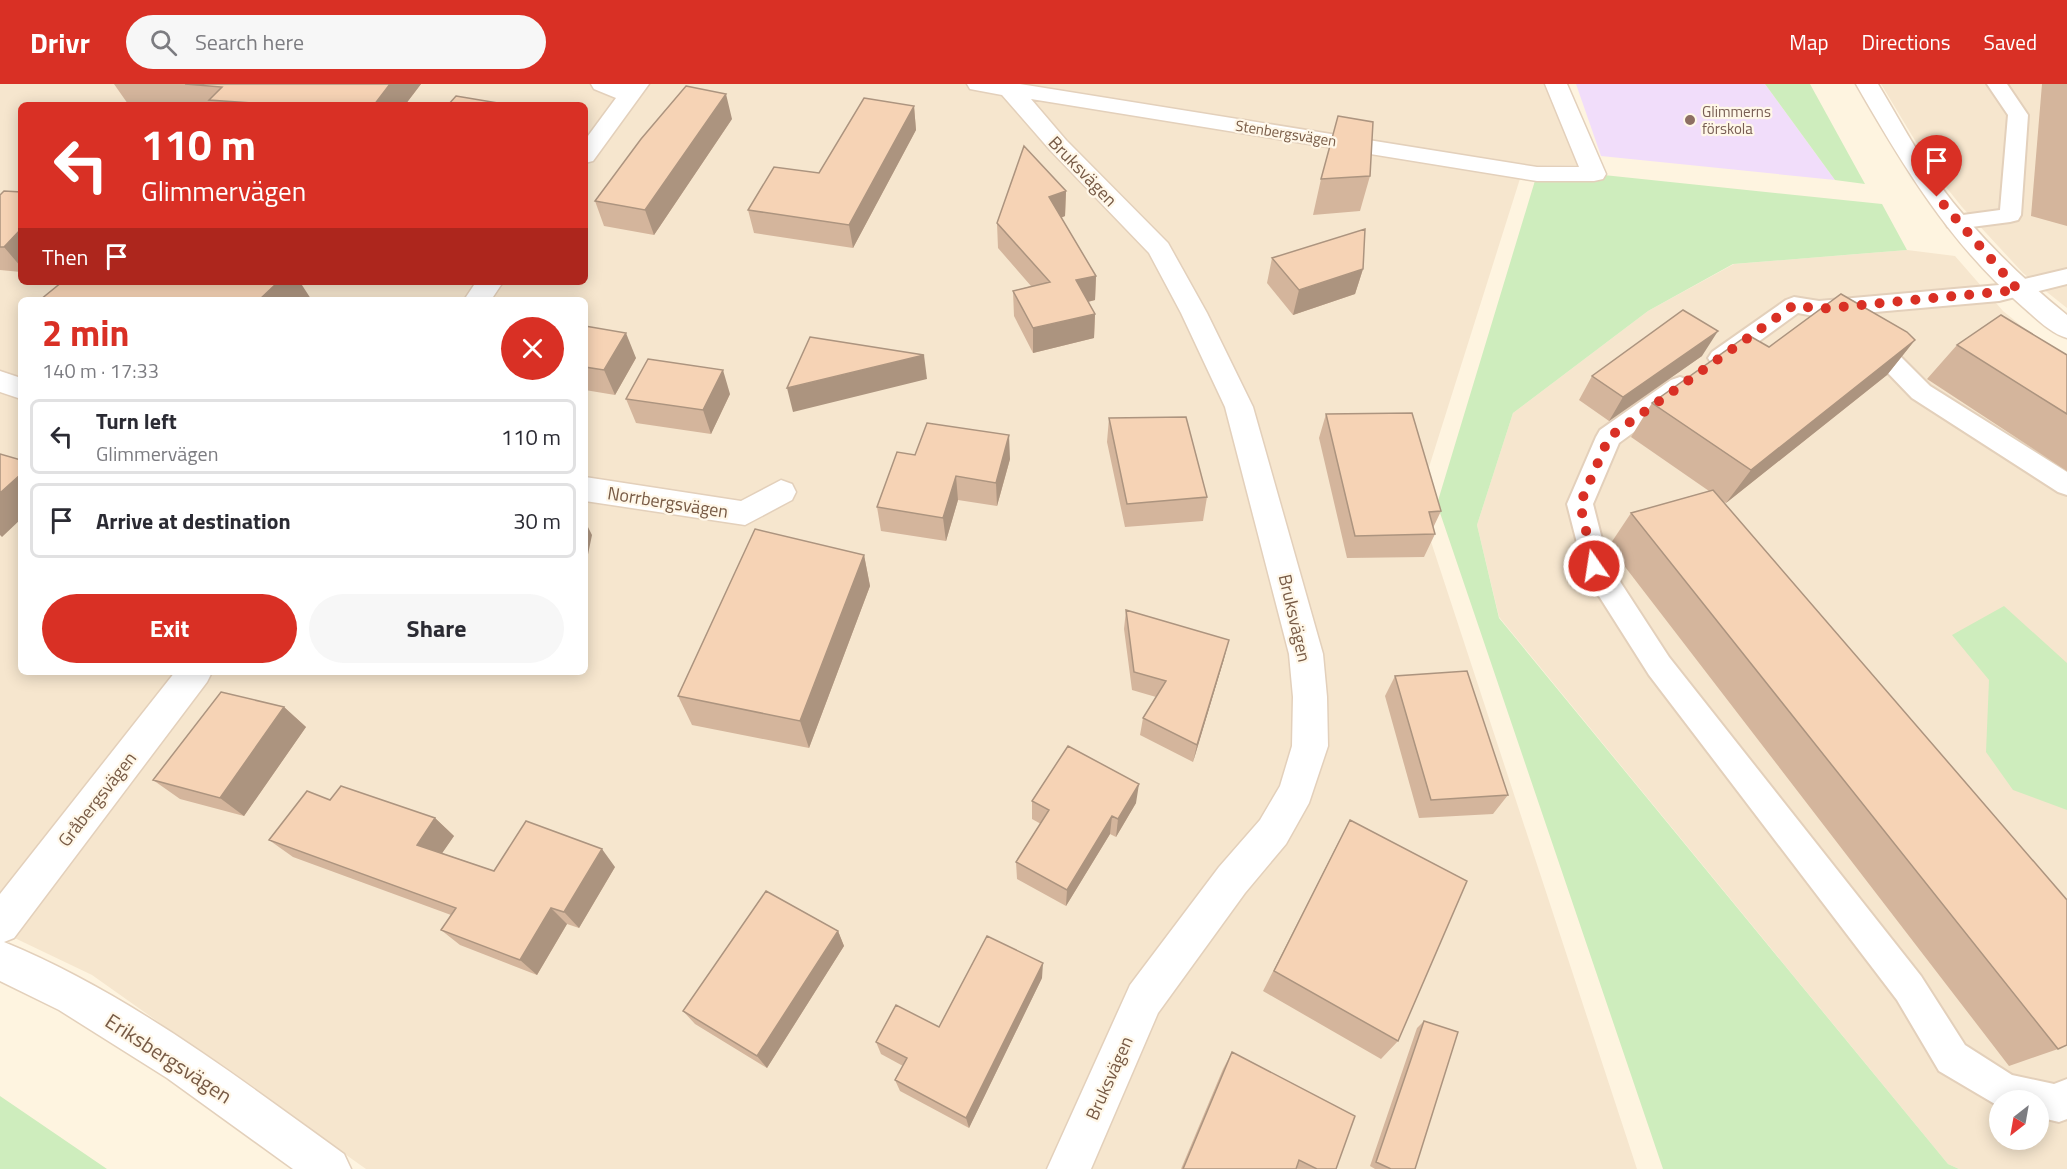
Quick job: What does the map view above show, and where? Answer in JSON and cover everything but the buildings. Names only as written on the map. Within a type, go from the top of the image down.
[{"type":"street","points":[[588,152],[634,90],[602,84]]},
{"type":"street","name":"Stenbergsvägen","points":[[997,85],[1537,174],[1594,174],[1556,84]]},
{"type":"street","points":[[1867,84],[1928,186],[1956,222],[2018,290],[2067,329]]},
{"type":"street","name":"Bruksvägen","points":[[997,85],[1159,249],[1194,313],[1239,407],[1306,654],[1310,697],[1310,746],[1296,791],[1273,832],[1232,880],[1144,999],[1069,1169]]},
{"type":"street","points":[[0,381],[18,388]]},
{"type":"street","name":"Norrbergsvägen","points":[[588,489],[745,513],[781,492]]},
{"type":"street","name":"Gråbergsvägen","points":[[0,925],[193,675]]},
{"type":"street","name":"Eriksbergsvägen","points":[[0,960],[73,996],[182,1063],[329,1169]]},
{"type":"lane","points":[[1956,222],[2010,215],[2019,115],[1997,84]]},
{"type":"lane","points":[[2067,276],[2018,290],[1819,309],[1794,305],[1609,437],[1580,504],[1594,566],[1659,666],[1909,988],[1952,1058],[2004,1091],[2059,1104],[2067,1097]]},
{"type":"lane","points":[[1838,307],[1921,392],[2067,485]]},
{"type":"shaded area","points":[[0,84],[1563,84],[1582,165],[1524,166],[1418,502],[1637,1169],[366,1169],[92,975],[0,931]]},
{"type":"shaded area","name":"Glimmerns förskola","points":[[1576,84],[1765,84],[1835,180],[1601,156]]},
{"type":"shaded area","points":[[1881,84],[2067,84],[2067,308],[2023,273],[1962,207],[1934,172]]},
{"type":"shaded area","points":[[1907,250],[1955,256],[2003,311],[2067,363],[2067,1169],[1959,1169],[1948,1164],[1499,617],[1477,525],[1513,413],[1648,311],[1734,264]]},
{"type":"green space","points":[[1765,84],[1810,84],[1865,184],[1835,180]]},
{"type":"green space","points":[[1537,174],[1594,174],[1882,204],[1907,250],[1733,264],[1648,311],[1513,413],[1477,525],[1499,618],[1948,1164],[1959,1169],[1663,1169],[1437,504]]},
{"type":"green space","points":[[2004,606],[2067,663],[2067,810],[2013,790],[1986,752],[1989,680],[1952,635]]},
{"type":"green space","points":[[0,1096],[107,1169],[0,1169]]},
{"type":"place","name":"Glimmerns förskola","points":[[1690,120]]},
{"type":"route","points":[[1594,566],[1580,504],[1609,437],[1794,305],[1819,309],[2018,290],[1969,237],[1937,197]]}]
